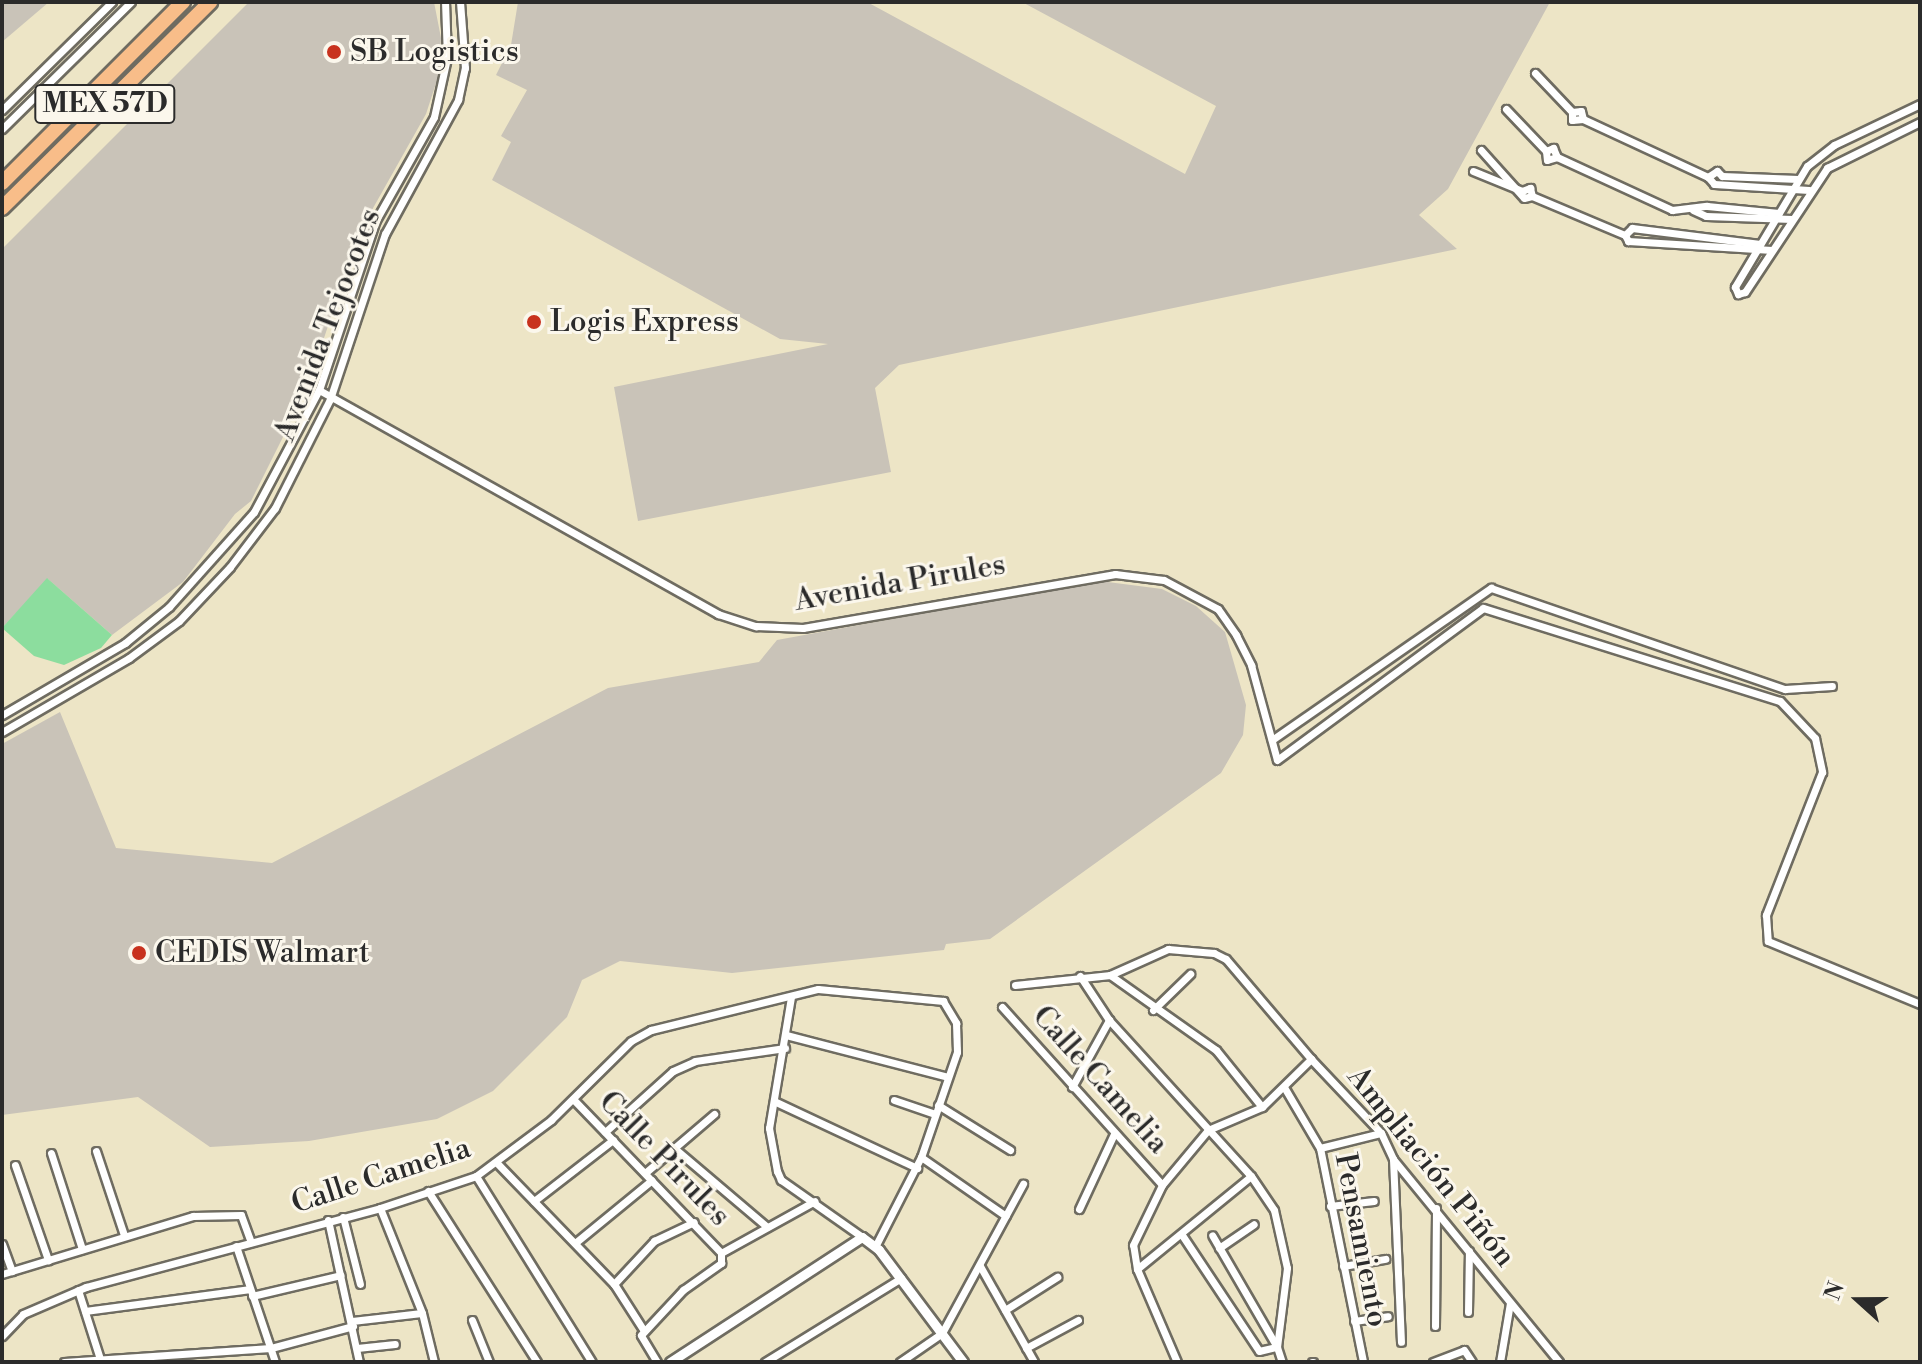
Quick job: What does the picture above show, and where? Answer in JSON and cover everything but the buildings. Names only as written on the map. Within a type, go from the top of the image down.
[{"type":"highway","name":"MEX 57D","points":[[2,183],[183,2]]},
{"type":"highway","name":"MEX 57D","points":[[2,208],[210,2]]},
{"type":"street","points":[[2,110],[112,2]]},
{"type":"street","points":[[2,129],[131,2]]},
{"type":"street","name":"Avenida Tejocotes","points":[[2,715],[125,643],[179,596],[254,512],[319,390],[376,220],[423,139],[444,86],[445,2]]},
{"type":"street","name":"Avenida Tejocotes","points":[[2,732],[129,658],[190,611],[275,508],[330,399],[385,234],[458,100],[465,68],[460,2]]},
{"type":"street","points":[[1535,73],[1572,112],[1574,122],[1583,119],[1708,177],[1714,171],[1722,179],[1809,190]]},
{"type":"street","points":[[1920,104],[1834,145],[1798,179],[1735,287],[1738,294],[1745,292],[1809,190],[1833,164],[1920,122]]},
{"type":"street","points":[[1506,109],[1546,151],[1555,149],[1557,157],[1672,210],[1792,219]]},
{"type":"street","points":[[1481,150],[1522,191],[1524,198],[1532,196],[1625,235],[1629,229],[1636,237],[1772,250]]},
{"type":"street","points":[[1473,171],[1522,191]]},
{"type":"street","points":[[1722,179],[1798,179]]},
{"type":"street","name":"Avenida Pirules","points":[[319,390],[330,399],[718,614],[756,626],[803,628],[1115,574],[1164,580],[1218,609],[1236,635],[1251,665],[1277,760],[1379,681]]},
{"type":"street","points":[[1272,740],[1310,709],[1333,702],[1374,674],[1491,588],[1785,689],[1832,686]]},
{"type":"street","points":[[179,596],[190,611]]},
{"type":"street","points":[[1374,674],[1379,681],[1483,608],[1780,701],[1815,738],[1822,772],[1766,915],[1768,941],[1920,1004]]},
{"type":"street","points":[[1780,701],[1785,689]]},
{"type":"street","name":"Ampliación Piñón","points":[[1110,975],[1168,949],[1191,948],[1226,959],[1312,1060],[1381,1133],[1393,1159],[1559,1362]]},
{"type":"street","points":[[1153,1010],[1190,974]]},
{"type":"street","points":[[1015,985],[1110,975],[1153,1010],[1216,1050],[1262,1107]]},
{"type":"street","points":[[1080,976],[1109,1020],[1251,1176],[1274,1210],[1285,1246],[1277,1347]]},
{"type":"street","name":"Calle Camelia","points":[[2,1336],[23,1314],[78,1290],[380,1208],[476,1176],[573,1099],[631,1041],[651,1030],[727,1007],[833,988],[943,1001],[956,1023],[957,1052],[948,1077]]},
{"type":"street","points":[[791,997],[776,1102],[769,1128],[779,1177],[875,1247],[963,1362]]},
{"type":"street","name":"Calle Camelia","points":[[1002,1007],[1162,1185]]},
{"type":"street","points":[[1072,1087],[1109,1020]]},
{"type":"street","points":[[786,1035],[948,1077],[917,1168],[875,1247]]},
{"type":"street","points":[[605,1132],[673,1071],[695,1061],[785,1048]]},
{"type":"street","points":[[1177,1362],[1137,1269],[1133,1245],[1162,1185],[1208,1130],[1262,1107],[1312,1060]]},
{"type":"street","name":"Pensamiento","points":[[1284,1087],[1320,1148],[1363,1362]]},
{"type":"street","name":"Calle Pirules","points":[[573,1099],[721,1253]]},
{"type":"street","points":[[894,1100],[935,1114]]},
{"type":"street","points":[[776,1102],[917,1168]]},
{"type":"street","points":[[938,1105],[1010,1150]]},
{"type":"street","points":[[645,1173],[714,1114]]},
{"type":"street","points":[[1320,1148],[1381,1133]]},
{"type":"street","points":[[1079,1209],[1114,1134]]},
{"type":"street","points":[[534,1201],[613,1140]]},
{"type":"street","points":[[674,1148],[767,1227]]},
{"type":"street","points":[[96,1151],[124,1235]]},
{"type":"street","points":[[51,1153],[82,1249]]},
{"type":"street","points":[[921,1157],[1006,1216]]},
{"type":"street","points":[[1393,1159],[1401,1342]]},
{"type":"street","points":[[496,1162],[614,1284],[644,1331]]},
{"type":"street","points":[[15,1165],[48,1260]]},
{"type":"street","points":[[476,1176],[592,1362]]},
{"type":"street","points":[[1137,1269],[1251,1176]]},
{"type":"street","points":[[575,1243],[652,1180]]},
{"type":"street","points":[[900,1362],[942,1333],[1023,1184]]},
{"type":"street","points":[[428,1191],[537,1362]]},
{"type":"street","points":[[657,1362],[641,1338],[683,1290],[721,1263],[721,1253],[815,1201]]},
{"type":"street","points":[[1330,1206],[1374,1201]]},
{"type":"street","points":[[380,1208],[422,1313],[434,1362]]},
{"type":"street","points":[[1435,1326],[1436,1208]]},
{"type":"street","points":[[2,1274],[193,1216],[241,1215],[251,1242]]},
{"type":"street","points":[[343,1217],[360,1284]]},
{"type":"street","points":[[328,1220],[359,1362]]},
{"type":"street","points":[[614,1284],[654,1241],[694,1222]]},
{"type":"street","points":[[1219,1248],[1254,1224]]},
{"type":"street","points":[[1182,1235],[1259,1351],[1277,1347]]},
{"type":"street","points":[[1212,1235],[1277,1347],[1282,1362]]},
{"type":"street","points":[[670,1362],[862,1237]]},
{"type":"street","points":[[2,1244],[12,1271]]},
{"type":"street","points":[[236,1246],[275,1362]]},
{"type":"street","points":[[1468,1312],[1469,1251]]},
{"type":"street","points":[[1343,1266],[1385,1259]]},
{"type":"street","points":[[980,1266],[1034,1362]]},
{"type":"street","points":[[85,1311],[250,1293],[341,1275]]},
{"type":"street","points":[[1005,1310],[1057,1277]]},
{"type":"street","points":[[765,1362],[901,1278]]},
{"type":"street","points":[[78,1290],[100,1359]]},
{"type":"street","points":[[1500,1362],[1510,1303]]},
{"type":"street","points":[[64,1362],[271,1348],[353,1324],[422,1313]]},
{"type":"street","points":[[1354,1321],[1388,1316]]},
{"type":"street","points":[[472,1320],[489,1362]]},
{"type":"street","points":[[1026,1348],[1078,1320]]},
{"type":"street","points":[[357,1348],[395,1344]]},
{"type":"street","points":[[1433,1362],[1464,1350],[1472,1362]]},
{"type":"shaded area","points":[[2,2],[49,2],[2,42]]},
{"type":"shaded area","points":[[249,2],[434,2],[441,38],[439,74],[426,114],[359,233],[307,389],[251,501],[235,514],[183,582],[112,635],[48,579],[2,628],[2,249]]},
{"type":"shaded area","points":[[518,2],[867,2],[1185,174],[1216,106],[1022,2],[1550,2],[1448,189],[1419,215],[1457,249],[899,365],[875,388],[891,472],[638,521],[614,387],[828,344],[780,339],[492,180],[511,142],[501,136],[527,90],[496,75],[511,45]]},
{"type":"shaded area","points":[[1100,581],[1162,589],[1196,606],[1225,632],[1246,705],[1243,735],[1221,773],[990,939],[946,944],[944,950],[732,973],[620,961],[582,980],[567,1017],[493,1091],[437,1119],[309,1141],[210,1147],[138,1097],[2,1115],[2,744],[60,712],[116,848],[272,863],[608,688],[759,662],[777,640]]},
{"type":"green space","points":[[47,578],[112,635],[101,648],[64,665],[34,656],[2,628]]},
{"type":"place","name":"SB Logistics","points":[[334,52]]},
{"type":"place","name":"Logis Express","points":[[534,322]]},
{"type":"place","name":"CEDIS Walmart","points":[[139,953]]}]
